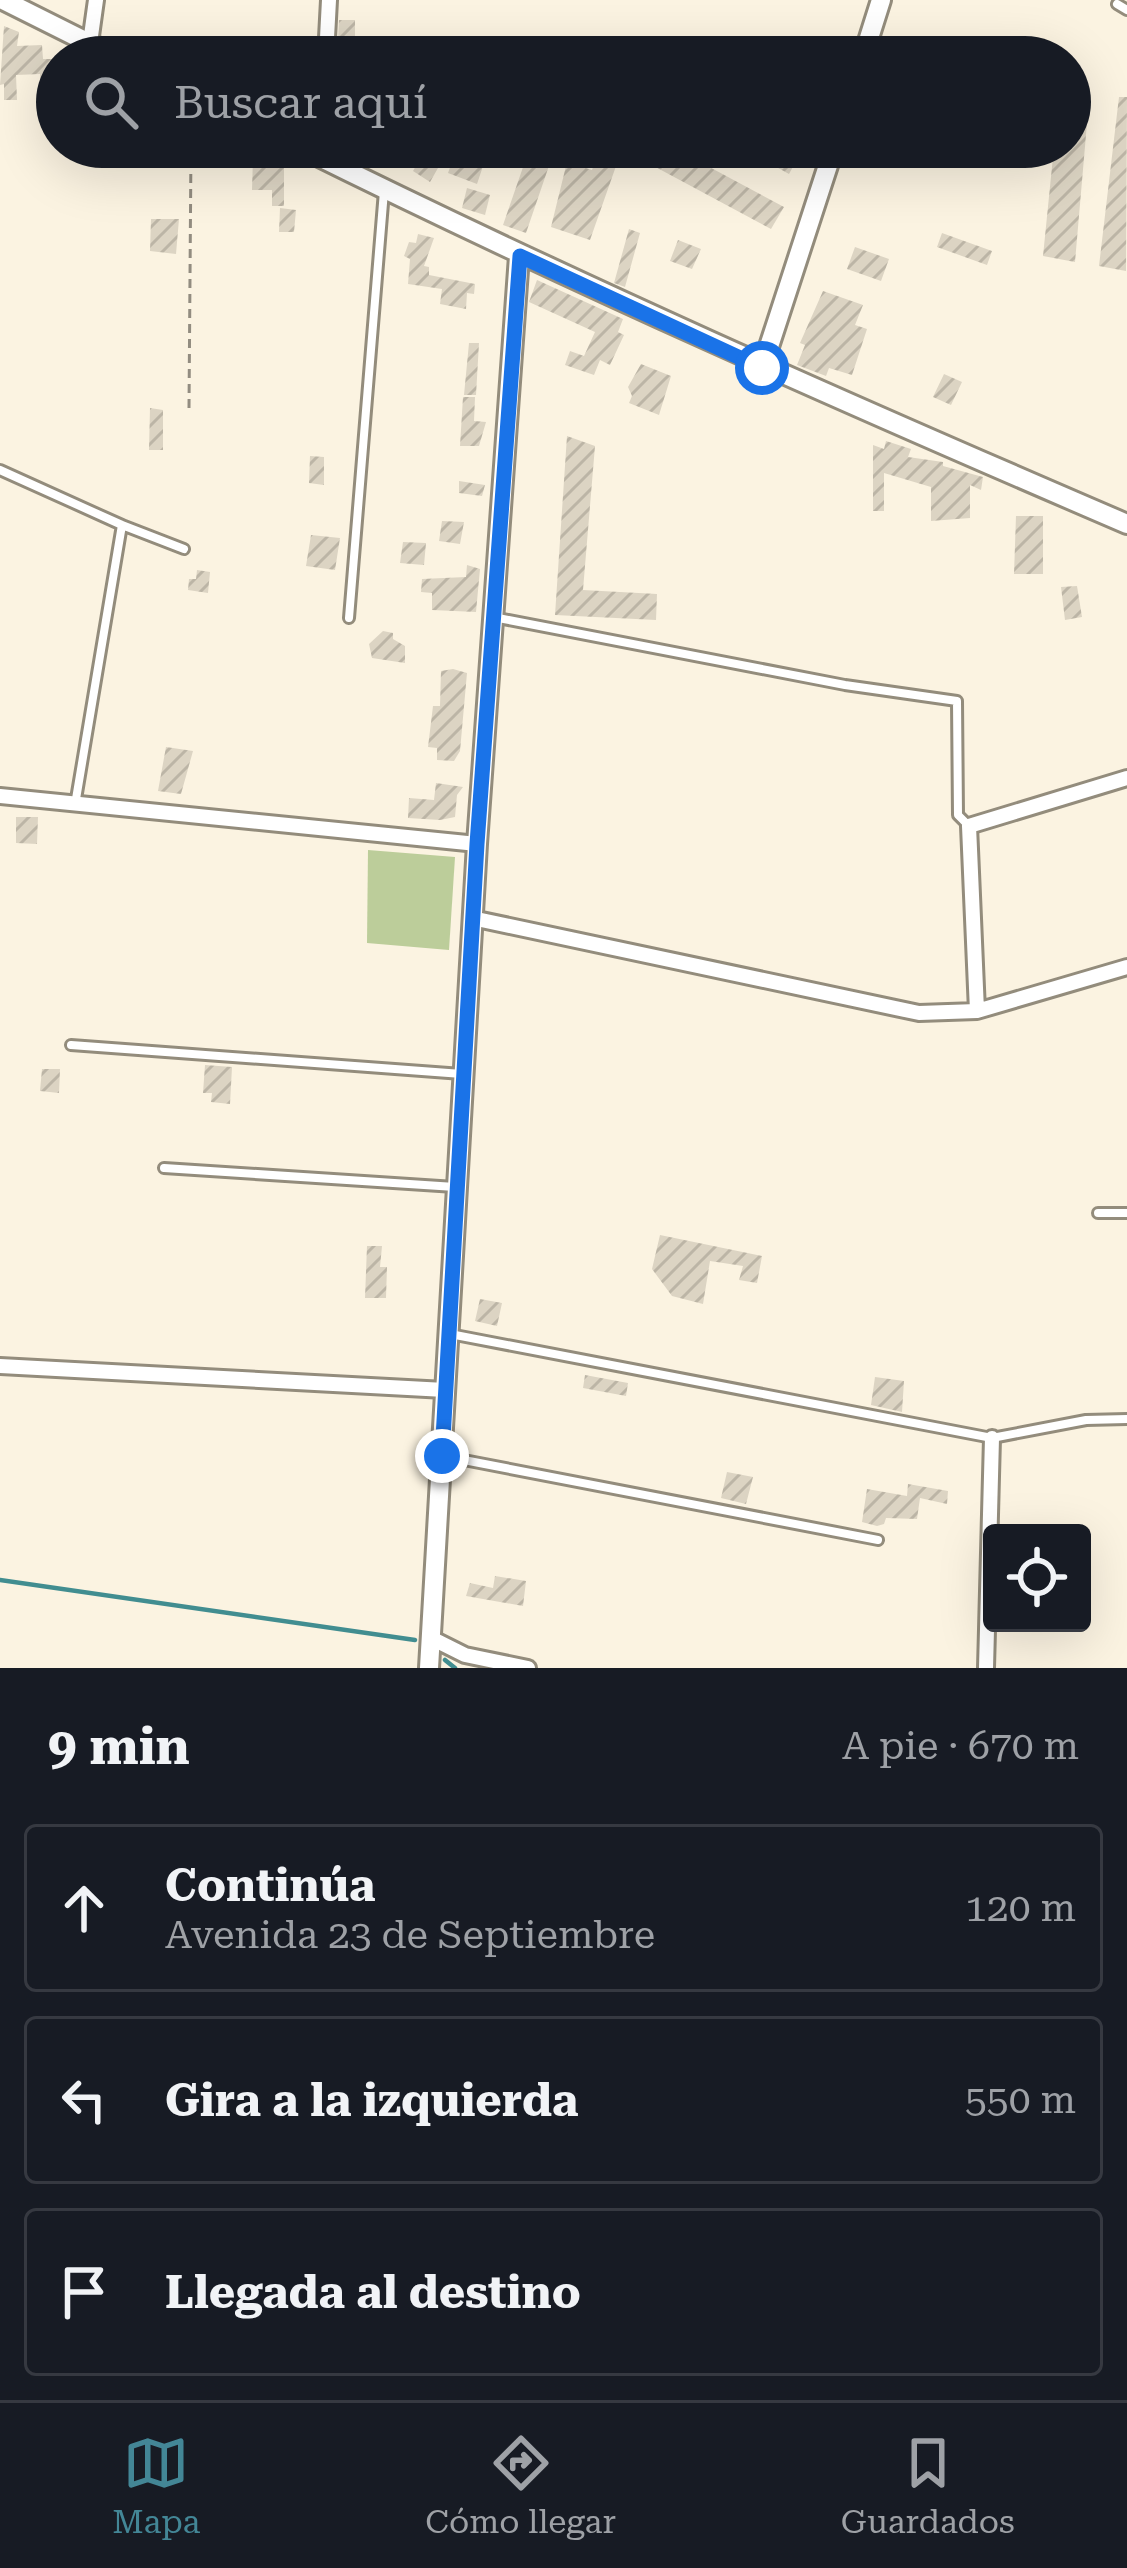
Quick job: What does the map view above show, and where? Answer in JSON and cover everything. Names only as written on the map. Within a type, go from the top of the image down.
[{"type":"street","points":[[3,0],[76,36]]},
{"type":"street","points":[[91,36],[96,0]]},
{"type":"street","points":[[327,36],[329,0]]},
{"type":"street","points":[[870,36],[881,0]]},
{"type":"street","points":[[347,168],[520,256],[762,368],[1127,524]]},
{"type":"street","points":[[762,368],[826,168]]},
{"type":"street","points":[[430,1668],[472,918],[520,256]]},
{"type":"street","points":[[977,1011],[969,826],[1127,778]]},
{"type":"street","points":[[0,796],[477,844]]},
{"type":"street","points":[[472,918],[919,1013],[977,1011],[1127,967]]},
{"type":"street","points":[[0,1366],[446,1390]]},
{"type":"street","points":[[986,1668],[992,1438]]},
{"type":"street","points":[[431,1638],[465,1655],[528,1668]]},
{"type":"lane","points":[[1117,4],[1127,10]]},
{"type":"lane","points":[[349,618],[384,189]]},
{"type":"lane","points":[[0,470],[184,549]]},
{"type":"lane","points":[[75,806],[122,525]]},
{"type":"lane","points":[[492,616],[845,685],[957,701],[958,815],[969,826]]},
{"type":"lane","points":[[71,1045],[463,1074]]},
{"type":"lane","points":[[164,1168],[457,1187]]},
{"type":"lane","points":[[1098,1213],[1127,1213]]},
{"type":"lane","points":[[448,1334],[992,1438],[1086,1420],[1127,1419]]},
{"type":"lane","points":[[442,1456],[878,1540]]},
{"type":"path","points":[[189,408],[191,168]]},
{"type":"green space","points":[[368,850],[455,857],[449,950],[367,943]]},
{"type":"building","points":[[339,20],[355,20],[355,36],[338,36]]},
{"type":"building","points":[[4,26],[19,32],[17,46],[36,45],[36,74],[16,75],[17,100],[4,100],[4,84],[0,85]]},
{"type":"building","points":[[1119,97],[1127,97],[1126,271],[1099,266]]},
{"type":"building","points":[[253,168],[284,168],[284,206],[272,206],[272,190],[252,190]]},
{"type":"building","points":[[415,168],[438,168],[430,182]]},
{"type":"building","points":[[450,168],[482,168],[477,184],[448,173]]},
{"type":"building","points":[[523,168],[548,168],[526,233],[503,225]]},
{"type":"building","points":[[566,168],[615,168],[590,240],[551,227]]},
{"type":"building","points":[[657,168],[711,168],[784,207],[771,229]]},
{"type":"building","points":[[1052,168],[1083,168],[1075,262],[1043,256]]},
{"type":"building","points":[[467,188],[490,195],[485,215],[462,208]]},
{"type":"building","points":[[280,208],[296,210],[294,232],[279,232]]},
{"type":"building","points":[[151,219],[179,219],[176,254],[150,251]]},
{"type":"building","points":[[629,229],[640,233],[625,287],[614,283]]},
{"type":"building","points":[[942,233],[992,251],[987,265],[937,247]]},
{"type":"building","points":[[418,234],[434,238],[424,266],[429,267],[429,275],[475,284],[474,294],[467,293],[466,309],[440,304],[442,289],[408,284],[410,259],[404,256]]},
{"type":"building","points":[[678,240],[701,249],[692,269],[670,261]]},
{"type":"building","points":[[855,247],[889,259],[881,281],[847,269]]},
{"type":"building","points":[[537,280],[623,319],[618,332],[624,335],[610,365],[600,360],[594,375],[565,365],[570,351],[584,356],[595,332],[529,302]]},
{"type":"building","points":[[823,291],[863,305],[855,325],[867,329],[852,375],[829,368],[826,376],[797,365],[805,345],[800,343]]},
{"type":"building","points":[[469,343],[479,343],[476,395],[464,395]]},
{"type":"building","points":[[641,364],[671,376],[659,415],[629,403],[628,387]]},
{"type":"building","points":[[944,374],[962,382],[951,405],[933,397]]},
{"type":"building","points":[[463,397],[475,397],[474,421],[486,422],[479,446],[460,446]]},
{"type":"building","points":[[150,408],[163,410],[163,450],[149,450]]},
{"type":"building","points":[[567,436],[595,446],[583,590],[657,594],[656,620],[555,615]]},
{"type":"building","points":[[886,441],[911,449],[908,457],[943,462],[943,466],[983,477],[981,490],[970,485],[970,518],[931,521],[931,487],[884,473],[884,511],[873,511],[873,445],[884,449]]},
{"type":"building","points":[[310,456],[324,457],[324,485],[309,483]]},
{"type":"building","points":[[459,481],[485,485],[482,496],[459,493]]},
{"type":"building","points":[[1016,516],[1043,516],[1043,574],[1014,574]]},
{"type":"building","points":[[442,521],[464,522],[460,544],[439,541]]},
{"type":"building","points":[[311,535],[340,538],[335,570],[306,566]]},
{"type":"building","points":[[403,542],[426,543],[424,565],[400,563]]},
{"type":"building","points":[[467,565],[480,569],[476,612],[432,610],[432,593],[421,592],[422,579],[466,577]]},
{"type":"building","points":[[197,570],[210,572],[208,593],[188,590],[189,579],[196,579]]},
{"type":"building","points":[[1077,586],[1082,617],[1065,620],[1061,587]]},
{"type":"building","points":[[383,631],[393,633],[393,639],[405,646],[405,663],[372,658],[369,644]]},
{"type":"building","points":[[441,671],[467,673],[460,751],[454,761],[437,760],[437,748],[428,747],[433,706],[440,706]]},
{"type":"building","points":[[166,747],[193,751],[181,794],[158,791]]},
{"type":"building","points":[[436,783],[463,787],[457,795],[455,817],[408,818],[409,798],[434,800]]},
{"type":"building","points":[[16,817],[38,817],[37,844],[16,843]]},
{"type":"building","points":[[205,1065],[232,1067],[230,1104],[211,1102],[212,1093],[203,1093]]},
{"type":"building","points":[[42,1069],[60,1069],[59,1093],[40,1091]]},
{"type":"building","points":[[660,1235],[762,1256],[757,1283],[739,1280],[743,1266],[710,1261],[703,1304],[672,1296],[652,1269]]},
{"type":"building","points":[[367,1246],[382,1246],[380,1267],[387,1267],[386,1298],[365,1298]]},
{"type":"building","points":[[480,1299],[502,1303],[497,1326],[475,1321]]},
{"type":"building","points":[[585,1375],[628,1383],[626,1396],[583,1388]]},
{"type":"building","points":[[875,1377],[904,1381],[902,1412],[871,1405]]},
{"type":"building","points":[[727,1472],[753,1477],[746,1504],[721,1498]]},
{"type":"building","points":[[908,1484],[948,1491],[947,1504],[920,1498],[917,1519],[886,1518],[877,1526],[862,1522],[867,1489],[907,1496]]},
{"type":"building","points":[[495,1576],[526,1581],[523,1606],[466,1596],[470,1583],[493,1588]]},
{"type":"waterway","points":[[0,1580],[415,1640]]},
{"type":"waterway","points":[[445,1660],[455,1668]]},
{"type":"route","points":[[442,1456],[492,609],[520,256],[762,368]]}]
